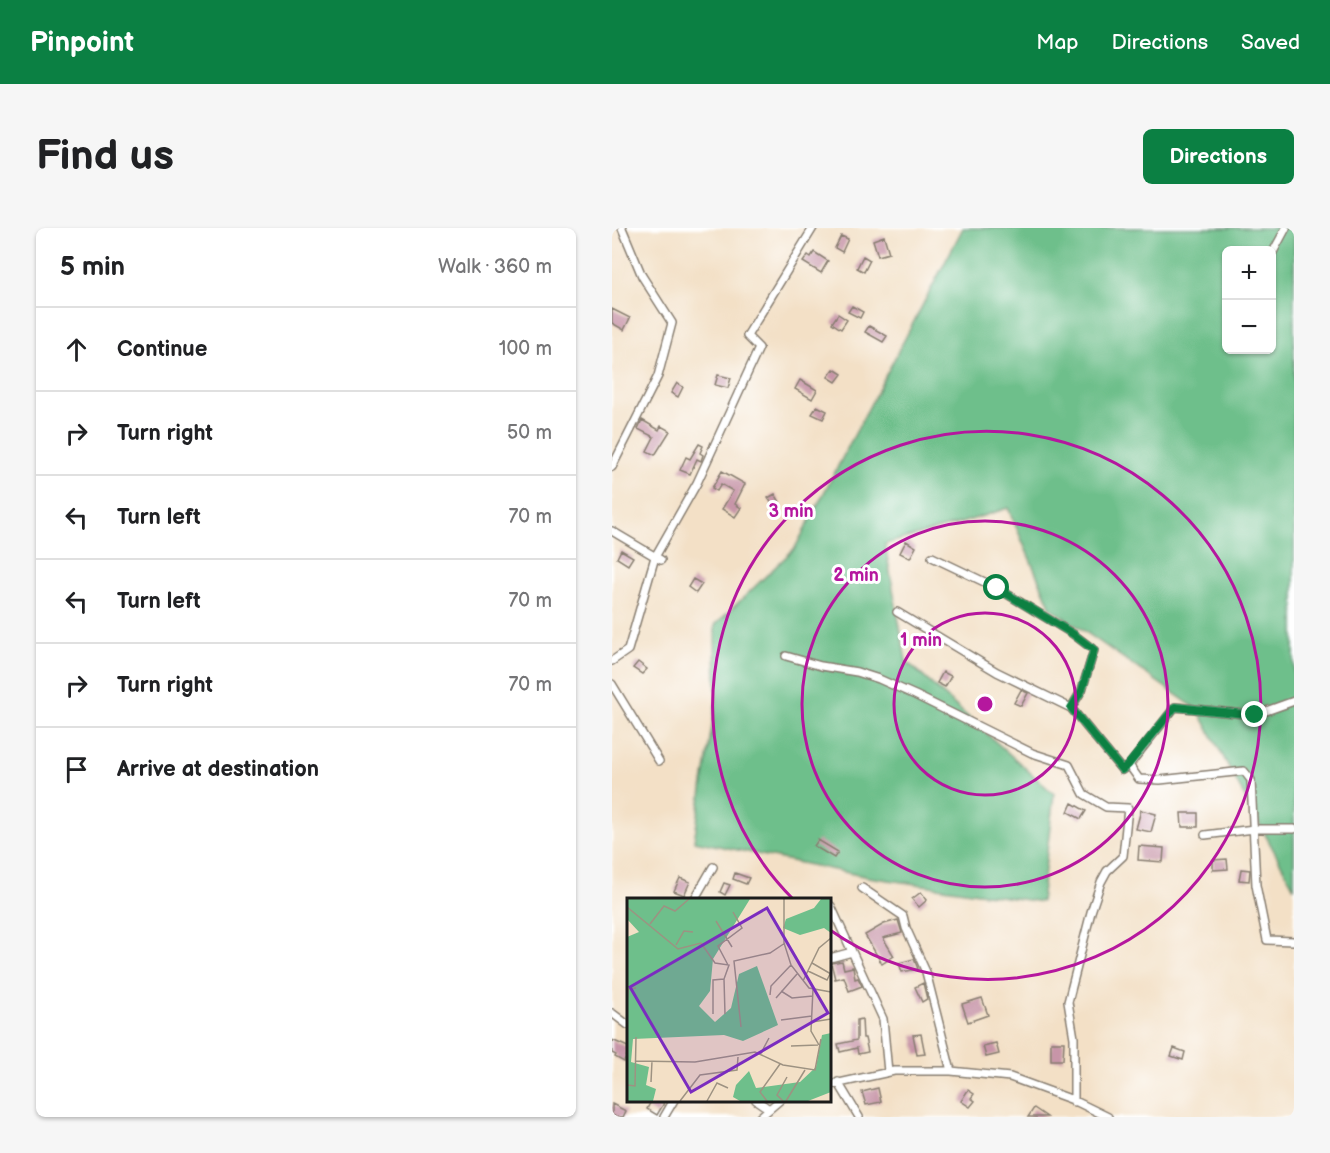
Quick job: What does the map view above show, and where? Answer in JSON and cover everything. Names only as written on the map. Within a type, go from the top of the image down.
[{"type":"street","points":[[612,467],[658,376],[672,323],[642,276],[622,228]]},
{"type":"street","points":[[612,661],[628,650],[658,558],[697,483],[759,348],[747,336],[813,228]]},
{"type":"street","points":[[1276,247],[1286,228]]},
{"type":"street","points":[[612,531],[658,558]]},
{"type":"street","points":[[932,557],[997,588],[1073,634],[1094,650],[1082,690],[1071,708]]},
{"type":"street","points":[[897,612],[997,672],[1071,708],[1122,770],[1175,707],[1255,715],[1294,701]]},
{"type":"street","points":[[786,656],[821,666],[857,672],[888,683],[1032,753],[1069,765],[1084,794],[1106,807],[1128,808],[1123,856],[1107,871],[1101,882],[1068,1002],[1074,1038],[1074,1101]]},
{"type":"street","points":[[612,684],[659,760]]},
{"type":"street","points":[[1128,765],[1139,778],[1160,780],[1244,771],[1251,780],[1256,885],[1267,940],[1294,941]]},
{"type":"street","points":[[1205,835],[1254,829],[1294,829]]},
{"type":"street","points":[[695,898],[713,867]]},
{"type":"street","points":[[862,888],[903,916],[926,972],[951,1071]]},
{"type":"street","points":[[831,906],[882,1019],[888,1072]]},
{"type":"street","points":[[831,958],[852,952]]},
{"type":"street","points":[[613,1016],[627,1024]]},
{"type":"street","points":[[831,1084],[888,1072],[951,1071],[1010,1077],[1074,1101],[1108,1117]]},
{"type":"street","points":[[838,1082],[859,1117]]},
{"type":"street","points":[[664,1117],[674,1102]]},
{"type":"street","points":[[758,1102],[769,1109]]},
{"type":"street","points":[[760,1117],[779,1102]]},
{"type":"green space","points":[[963,228],[1294,228],[1294,888],[1198,710],[1051,608],[1008,508],[885,544],[906,661],[1054,794],[1041,902],[868,877],[694,841],[716,701],[715,625],[795,548]]},
{"type":"building","points":[[841,236],[848,239],[842,252],[835,248]]},
{"type":"building","points":[[884,236],[889,253],[878,256],[873,240]]},
{"type":"building","points":[[814,252],[828,261],[821,273],[803,262],[808,255],[811,257]]},
{"type":"building","points":[[863,256],[870,260],[864,272],[857,268]]},
{"type":"building","points":[[852,306],[863,312],[860,318],[848,312]]},
{"type":"building","points":[[612,309],[630,318],[624,330],[612,323]]},
{"type":"building","points":[[838,314],[847,320],[841,329],[832,323]]},
{"type":"building","points":[[869,326],[887,336],[883,342],[865,332]]},
{"type":"building","points":[[834,369],[842,374],[836,382],[828,377]]},
{"type":"building","points":[[718,375],[731,378],[728,388],[715,385]]},
{"type":"building","points":[[800,380],[817,390],[812,399],[795,389]]},
{"type":"building","points":[[677,383],[683,387],[678,397],[671,393]]},
{"type":"building","points":[[817,406],[827,411],[823,419],[812,414]]},
{"type":"building","points":[[642,420],[659,430],[661,426],[670,431],[655,455],[647,451],[654,437],[638,429]]},
{"type":"building","points":[[699,444],[703,446],[700,453],[703,455],[701,461],[697,459],[690,474],[680,470],[686,457],[690,459]]},
{"type":"building","points":[[722,471],[745,484],[735,504],[741,508],[735,517],[722,509],[733,491],[721,484],[717,491],[712,488]]},
{"type":"building","points":[[775,494],[780,502],[774,506],[768,498]]},
{"type":"building","points":[[906,541],[916,547],[910,558],[900,553]]},
{"type":"building","points":[[621,550],[633,557],[628,565],[617,558]]},
{"type":"building","points":[[693,579],[702,584],[696,593],[688,587]]},
{"type":"building","points":[[638,662],[647,669],[642,674],[633,668]]},
{"type":"building","points":[[943,672],[951,676],[945,687],[937,683]]},
{"type":"building","points":[[1021,690],[1028,693],[1021,706],[1014,703]]},
{"type":"building","points":[[1072,803],[1086,811],[1081,819],[1068,812]]},
{"type":"building","points":[[1141,810],[1156,814],[1151,832],[1136,829]]},
{"type":"building","points":[[1181,813],[1198,813],[1198,827],[1182,827]]},
{"type":"building","points":[[818,840],[838,852],[834,858],[814,846]]},
{"type":"building","points":[[1139,846],[1164,848],[1163,862],[1138,860]]},
{"type":"building","points":[[1227,859],[1228,869],[1213,870],[1213,860]]},
{"type":"building","points":[[1241,869],[1250,870],[1249,881],[1239,880]]},
{"type":"building","points":[[735,873],[749,878],[746,884],[733,879]]},
{"type":"building","points":[[680,878],[690,882],[684,895],[674,891]]},
{"type":"building","points":[[724,883],[730,885],[725,895],[720,892]]},
{"type":"building","points":[[921,892],[927,900],[919,907],[912,899]]},
{"type":"building","points":[[898,920],[902,933],[883,938],[894,956],[882,964],[865,935],[884,924]]},
{"type":"building","points":[[914,959],[918,969],[902,972],[899,963]]},
{"type":"building","points":[[842,961],[844,969],[853,967],[855,979],[858,978],[862,986],[849,991],[844,977],[835,979],[831,963]]},
{"type":"building","points":[[923,983],[927,999],[922,1002],[915,987]]},
{"type":"building","points":[[982,998],[988,1015],[968,1022],[962,1004]]},
{"type":"building","points":[[862,1019],[863,1038],[865,1038],[868,1052],[858,1054],[857,1048],[840,1052],[838,1044],[857,1040],[857,1020]]},
{"type":"building","points":[[921,1034],[925,1054],[917,1055],[913,1035]]},
{"type":"building","points":[[612,1040],[627,1047],[624,1062],[612,1053]]},
{"type":"building","points":[[1051,1042],[1064,1042],[1063,1060],[1051,1060]]},
{"type":"building","points":[[996,1043],[999,1054],[986,1057],[983,1046]]},
{"type":"building","points":[[1174,1048],[1185,1052],[1183,1060],[1171,1056]]},
{"type":"building","points":[[878,1088],[881,1102],[866,1105],[862,1092]]},
{"type":"building","points":[[968,1090],[974,1094],[971,1098],[975,1101],[970,1107],[961,1101]]},
{"type":"building","points":[[650,1102],[664,1103],[657,1115],[647,1109]]},
{"type":"building","points":[[612,1104],[626,1111],[623,1117],[612,1115]]},
{"type":"building","points":[[1034,1108],[1047,1117],[1028,1117]]},
{"type":"route","points":[[997,588],[1073,634],[1094,650],[1082,690],[1071,708],[1122,770],[1175,707],[1255,715]]}]
